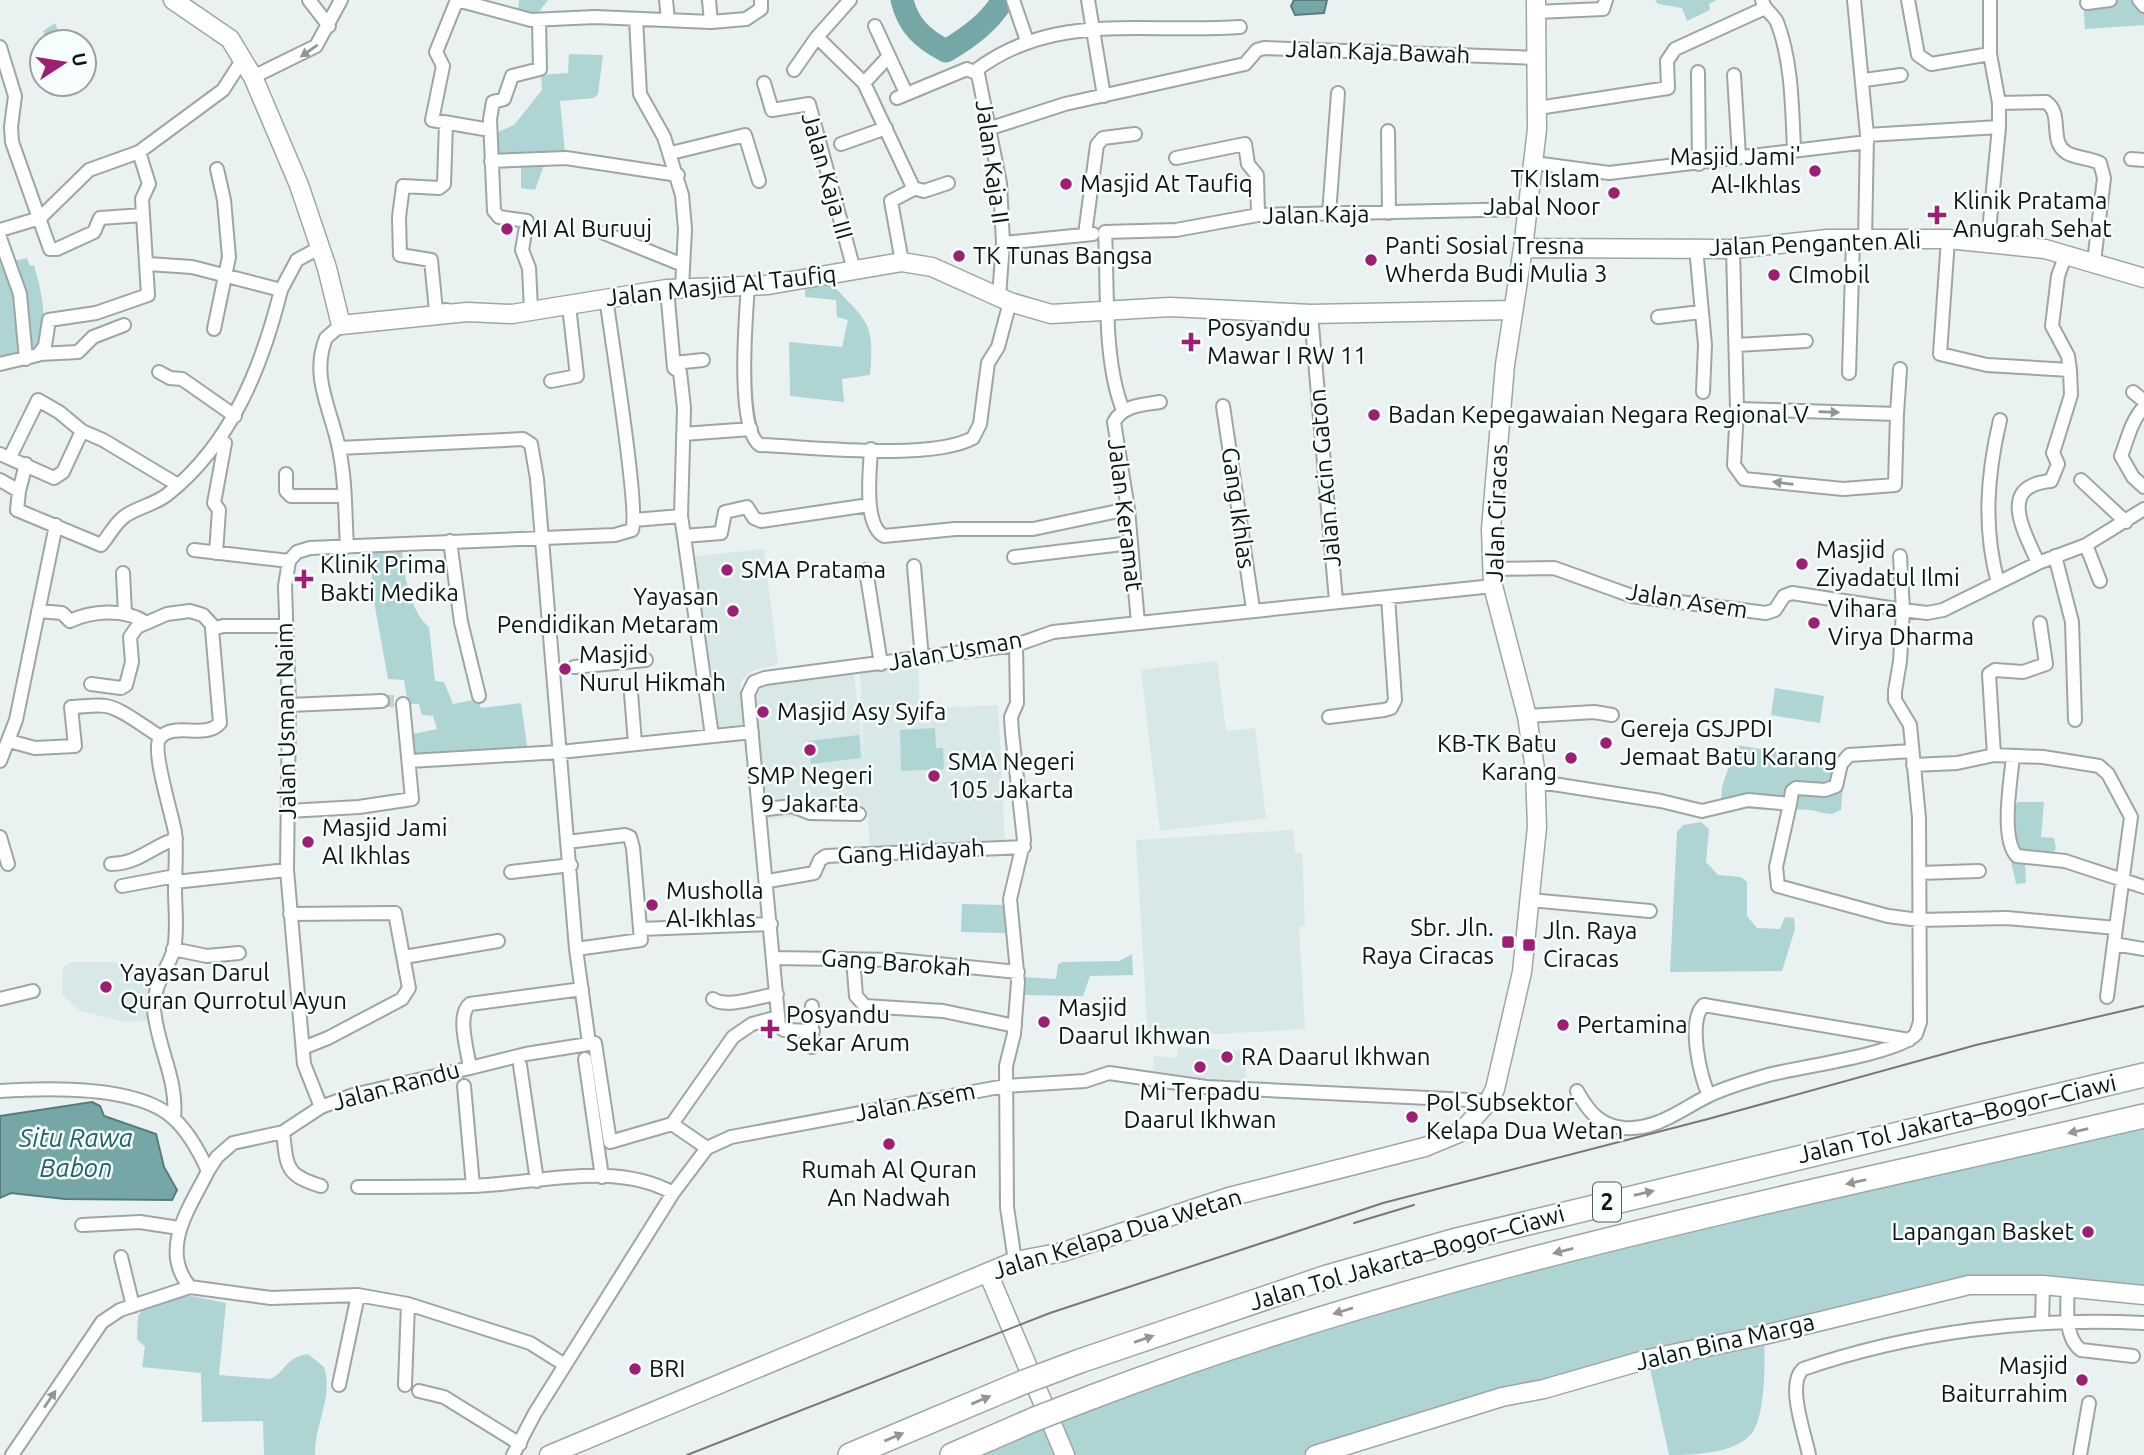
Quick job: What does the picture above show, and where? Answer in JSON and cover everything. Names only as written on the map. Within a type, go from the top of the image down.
[{"type":"highway","name":"Jalan Tol Jakarta–Bogor–Ciawi","points":[[850,1455],[1080,1361],[1327,1277],[1453,1241],[2144,1075]]},
{"type":"highway","name":"Jalan Tol Jakarta–Bogor–Ciawi","points":[[952,1455],[1092,1397],[1292,1327],[1463,1276],[2144,1115]]},
{"type":"street","points":[[173,0],[226,36],[243,59],[285,145],[320,247],[341,325],[326,338],[320,373],[324,400],[339,449],[347,547]]},
{"type":"street","points":[[309,0],[329,26]]},
{"type":"street","points":[[253,77],[309,52],[320,42],[341,0]]},
{"type":"street","points":[[490,130],[432,120],[443,66],[436,54],[457,0],[515,18],[711,22],[751,17],[761,9],[761,0]]},
{"type":"street","points":[[666,0],[667,20]]},
{"type":"street","points":[[709,0],[711,22]]},
{"type":"street","points":[[794,70],[817,37],[850,0]]},
{"type":"street","points":[[1013,0],[1027,41]]},
{"type":"street","points":[[1088,0],[1090,30],[1104,96]]},
{"type":"street","points":[[1536,6],[1603,9],[1606,0]]},
{"type":"street","points":[[1849,373],[1867,139],[1864,79],[1854,0]]},
{"type":"street","points":[[1908,0],[1918,55],[1922,61],[1931,64],[1990,54]]},
{"type":"street","points":[[1988,242],[1999,127],[1999,103],[1990,54],[1990,0]]},
{"type":"street","points":[[2087,3],[2110,0]]},
{"type":"street","points":[[2139,0],[2144,6]]},
{"type":"street","points":[[1538,108],[1668,88],[1667,61],[1675,49],[1763,4],[1776,19],[1787,65],[1794,149]]},
{"type":"street","name":"Jalan Ciracas","points":[[1489,1101],[1504,1056],[1522,972],[1537,827],[1537,784],[1527,716],[1493,578],[1495,471],[1512,310],[1524,248],[1534,163],[1538,108],[1536,6]]},
{"type":"street","points":[[636,19],[640,94],[670,153],[678,175],[685,229],[683,265],[675,288],[674,363],[675,369],[680,371],[682,383],[684,434],[681,516],[712,736]]},
{"type":"street","points":[[446,123],[443,186],[404,186],[401,189],[400,255],[431,260],[436,312],[466,308],[511,307],[525,310],[529,268],[522,250],[527,221],[495,214],[490,130],[493,102],[504,99],[512,76],[540,69],[539,20]]},
{"type":"street","points":[[864,83],[889,56],[876,26]]},
{"type":"street","points":[[975,71],[996,54],[1027,41],[1090,30],[1115,26],[1192,30],[1240,27]]},
{"type":"street","points":[[817,37],[864,83],[913,188]]},
{"type":"street","points":[[0,47],[15,96],[6,137],[40,218],[47,245],[53,250],[94,232],[100,218],[142,215]]},
{"type":"street","name":"Jalan Kaja Bawah","points":[[991,128],[1053,107],[1245,64],[1264,48],[1537,58]]},
{"type":"street","name":"Jalan Kaja II","points":[[871,449],[934,450],[973,438],[980,424],[988,363],[998,347],[1005,300],[1000,183],[981,80],[975,71],[967,69],[902,96],[889,56]]},
{"type":"street","points":[[26,359],[20,294],[0,238],[40,218],[89,170],[139,152],[223,90],[243,59]]},
{"type":"street","points":[[1698,72],[1699,164]]},
{"type":"street","points":[[1734,75],[1739,156]]},
{"type":"street","points":[[1864,79],[1901,75]]},
{"type":"street","name":"Jalan Kaja III","points":[[764,83],[773,110],[805,102],[809,104],[854,270]]},
{"type":"street","points":[[1329,214],[1338,93]]},
{"type":"street","points":[[1999,103],[2046,103],[2055,111],[2058,142],[2064,150],[2100,163],[2104,178],[2094,262]]},
{"type":"street","points":[[1534,163],[1604,174],[1699,164],[1867,139],[1999,127]]},
{"type":"street","points":[[841,144],[886,128]]},
{"type":"street","points":[[1388,131],[1389,213]]},
{"type":"street","points":[[1085,234],[1097,145],[1103,138],[1135,134]]},
{"type":"street","points":[[670,153],[746,136],[759,181]]},
{"type":"street","points":[[1176,158],[1245,144],[1249,166],[1257,175],[1258,215]]},
{"type":"street","points":[[39,354],[45,346],[49,320],[96,313],[148,295],[142,199],[149,184],[139,152]]},
{"type":"street","points":[[491,161],[566,158],[678,175]]},
{"type":"street","points":[[214,329],[229,251],[217,169]]},
{"type":"street","points":[[902,261],[891,201],[913,188],[924,191],[948,183]]},
{"type":"street","name":"Jalan Kaja","points":[[1003,243],[1105,232],[1176,230],[1258,215],[1528,209]]},
{"type":"street","points":[[1105,232],[1109,311]]},
{"type":"street","points":[[604,233],[683,265]]},
{"type":"street","points":[[1948,239],[1940,354],[1987,365],[2070,370]]},
{"type":"street","name":"Jalan Penganten Ali","points":[[1524,248],[1733,249],[1859,240],[1948,239],[2066,254],[2144,278]]},
{"type":"street","points":[[26,464],[17,510],[101,545],[111,529],[128,514],[164,497],[178,485],[234,416],[256,374],[281,290],[297,260],[320,247]]},
{"type":"street","points":[[1696,248],[1705,359],[1703,391]]},
{"type":"street","points":[[1733,249],[1737,409],[1734,465],[1740,477],[1843,489],[1895,485],[1900,369]]},
{"type":"street","points":[[2038,564],[2021,523],[2018,502],[2024,489],[2034,482],[2051,481],[2057,469],[2053,453],[2071,395],[2068,356],[2052,326],[2058,276],[2066,254]]},
{"type":"street","name":"Jalan Masjid Al Taufiq","points":[[341,325],[467,312],[512,314],[675,288],[748,286],[826,277],[902,261],[954,275],[1005,300],[1051,314],[1170,307],[1311,314],[1512,310]]},
{"type":"street","points":[[148,264],[192,267],[281,290]]},
{"type":"street","points":[[748,286],[742,368],[755,442],[760,445],[871,449],[869,505],[879,533],[895,536],[955,529],[1033,529],[1128,509]]},
{"type":"street","points":[[194,550],[289,561],[303,550],[627,533],[634,528],[634,520],[606,297]]},
{"type":"street","points":[[551,381],[577,376],[569,306]]},
{"type":"street","name":"Jalan Keramat","points":[[1109,311],[1111,365],[1115,391],[1123,410]]},
{"type":"street","points":[[1658,317],[1702,312]]},
{"type":"street","name":"Jalan Acin Gaton","points":[[1311,314],[1336,601]]},
{"type":"street","points":[[0,364],[39,354],[78,352],[93,337],[124,325]]},
{"type":"street","points":[[1736,345],[1806,341]]},
{"type":"street","points":[[674,363],[703,360]]},
{"type":"street","points":[[159,372],[170,378],[182,379],[234,416]]},
{"type":"street","points":[[2133,392],[2144,404],[2131,423],[2129,439],[2121,456],[2133,477],[2144,487]]},
{"type":"street","points":[[82,431],[63,472],[54,478],[5,455],[36,400],[59,412],[82,431],[103,440],[178,485]]},
{"type":"street","name":"Jalan Keramat","points":[[1138,623],[1128,509],[1113,429],[1114,422],[1123,410],[1160,402]]},
{"type":"street","name":"Gang Ikhlas","points":[[1223,406],[1253,609]]},
{"type":"street","points":[[1737,409],[1897,414]]},
{"type":"street","points":[[1998,583],[1986,524],[1993,449],[2000,420]]},
{"type":"street","points":[[684,434],[751,429]]},
{"type":"street","points":[[339,449],[527,440],[537,479],[540,536],[556,670],[559,752],[576,949],[589,1043]]},
{"type":"street","points":[[216,553],[219,510],[214,503],[225,443]]},
{"type":"street","points":[[286,474],[286,491],[291,496],[344,496]]},
{"type":"street","points":[[2081,480],[2126,522]]},
{"type":"street","points":[[0,481],[19,491]]},
{"type":"street","points":[[684,536],[721,533],[724,512],[741,506],[747,507],[754,518],[761,521],[869,505]]},
{"type":"street","name":"Jalan Asem","points":[[1493,578],[1554,568],[1632,596],[1766,613],[1775,610],[1784,596],[1792,593],[1927,613],[1942,610],[2055,556],[2086,545],[2144,509]]},
{"type":"street","points":[[634,520],[681,516]]},
{"type":"street","points":[[0,761],[9,741],[56,525]]},
{"type":"street","points":[[450,541],[461,622],[479,696]]},
{"type":"street","points":[[1014,557],[1131,543]]},
{"type":"street","points":[[2086,545],[2100,581]]},
{"type":"street","points":[[1577,1091],[1592,1115],[1602,1123],[1626,1128],[1658,1123],[1709,1096],[1767,1076],[1890,1047],[1909,1040],[1916,1034],[1920,1022],[1919,818],[1910,725],[1895,700],[1903,610],[1899,556]]},
{"type":"street","points":[[2055,556],[2072,622],[2075,720]]},
{"type":"street","name":"Jalan Usman Naim","points":[[289,561],[284,626],[289,705],[287,870],[304,1064],[321,1107]]},
{"type":"street","points":[[914,566],[922,659]]},
{"type":"street","points":[[866,570],[881,664]]},
{"type":"street","points":[[123,573],[125,614]]},
{"type":"street","name":"Jalan Usman","points":[[779,1021],[768,881],[748,694],[751,685],[758,680],[1016,645],[1053,632],[1388,597],[1493,578]]},
{"type":"street","points":[[1329,716],[1391,708],[1396,682],[1388,597]]},
{"type":"street","points":[[38,611],[63,614],[70,621],[81,614],[125,614],[145,622]]},
{"type":"street","points":[[91,684],[121,688],[126,685],[132,662],[130,637],[137,627],[145,622],[190,611],[203,615],[215,627],[284,626]]},
{"type":"street","points":[[1994,755],[1989,674],[1995,670],[2023,672],[2046,664],[2040,623]]},
{"type":"street","points":[[161,737],[172,732],[211,730],[220,723],[212,648],[215,627]]},
{"type":"street","points":[[1015,1261],[1007,1207],[1005,1086],[1006,1058],[1015,1026],[1018,972],[1015,933],[1009,910],[1024,847],[1011,718],[1017,703],[1016,645]]},
{"type":"street","points":[[574,667],[646,660]]},
{"type":"street","points":[[631,693],[635,743]]},
{"type":"street","points":[[289,705],[382,701]]},
{"type":"street","points":[[288,811],[359,807],[409,800],[414,795],[403,704]]},
{"type":"street","points":[[9,741],[35,748],[75,746],[71,707],[106,706],[128,714],[142,727],[161,737]]},
{"type":"street","points":[[1527,716],[1594,712],[1612,715]]},
{"type":"street","points":[[410,761],[559,752],[752,733]]},
{"type":"street","points":[[161,737],[157,753],[176,839],[175,879],[173,949],[158,980],[154,1009],[175,1093],[174,1118]]},
{"type":"street","points":[[1912,751],[1849,755],[1841,764],[1836,786],[1825,790],[1796,788],[1792,791],[1776,867],[1778,886],[1874,914],[1919,920],[2007,918],[2116,928]]},
{"type":"street","points":[[1913,765],[1957,763],[1994,755],[2066,759],[2099,766],[2108,774],[2131,817],[2107,997]]},
{"type":"street","points":[[2013,756],[2008,831],[2012,851],[2017,856],[2065,860],[2144,887]]},
{"type":"street","points":[[1537,784],[1553,784],[1661,801],[1702,811],[1748,800],[1790,804]]},
{"type":"street","points":[[760,810],[792,806],[810,813],[859,814]]},
{"type":"street","points":[[2131,817],[2144,822]]},
{"type":"street","points":[[567,842],[620,835],[630,838],[641,940],[576,949]]},
{"type":"street","points":[[0,837],[8,864]]},
{"type":"street","points":[[111,864],[137,860],[158,845],[176,839]]},
{"type":"street","name":"Gang Hidayah","points":[[768,881],[814,873],[820,860],[826,856],[1024,847]]},
{"type":"street","points":[[511,872],[570,865]]},
{"type":"street","points":[[122,886],[287,870]]},
{"type":"street","points":[[1920,873],[1979,872]]},
{"type":"street","points":[[1530,900],[1650,911]]},
{"type":"street","points":[[290,914],[392,912],[398,920],[409,988],[407,996],[338,1033],[303,1048]]},
{"type":"street","points":[[640,929],[771,924]]},
{"type":"street","points":[[404,957],[498,941]]},
{"type":"street","points":[[2114,944],[2144,949]]},
{"type":"street","points":[[173,949],[207,956],[239,954]]},
{"type":"street","name":"Gang Barokah","points":[[774,958],[853,959],[1018,972]]},
{"type":"street","points":[[853,959],[856,996],[865,1006],[943,1011],[1015,1026]]},
{"type":"street","name":"Jalan Randu","points":[[179,1228],[208,1171],[217,1157],[233,1143],[283,1132],[321,1107],[353,1095],[470,1068],[464,1034],[466,1006],[582,989]]},
{"type":"street","points":[[0,999],[33,991]]},
{"type":"street","points":[[713,999],[719,1003],[777,994]]},
{"type":"street","points":[[1709,1096],[1703,1082],[1697,1043],[1699,1010],[1704,1005],[1909,1040]]},
{"type":"street","points":[[812,1006],[812,1047]]},
{"type":"street","points":[[470,1068],[595,1042],[610,1142],[672,1124],[733,1037],[752,1024],[779,1021],[783,1030],[813,1031]]},
{"type":"street","points":[[585,1059],[602,1177]]},
{"type":"street","points":[[520,1065],[537,1181]]},
{"type":"street","name":"Jalan Asem","points":[[707,1148],[731,1137],[1005,1086],[1084,1081],[1119,1073],[1206,1087],[1489,1101]]},
{"type":"street","points":[[464,1086],[473,1186]]},
{"type":"street","points":[[0,1091],[47,1090],[126,1097],[148,1102],[174,1118],[208,1171]]},
{"type":"street","name":"Jalan Kelapa Dua Wetan","points":[[549,1455],[1015,1261],[1063,1252],[1229,1197],[1425,1147],[1461,1132],[1489,1101]]},
{"type":"street","points":[[419,1391],[444,1397],[516,1450],[673,1193],[707,1148],[672,1124]]},
{"type":"street","points":[[283,1132],[288,1161],[297,1179],[321,1186]]},
{"type":"street","points":[[358,1187],[473,1186],[602,1177],[652,1181],[673,1193]]},
{"type":"street","points":[[82,1225],[140,1222],[179,1228],[178,1260],[190,1287]]},
{"type":"street","points":[[121,1257],[132,1306]]},
{"type":"street","points":[[988,1273],[1065,1455]]},
{"type":"street","name":"Jalan Bina Marga","points":[[1315,1455],[1490,1401],[1648,1359],[1969,1285],[2043,1285],[2144,1295]]},
{"type":"street","points":[[2042,1322],[2043,1285]]},
{"type":"street","points":[[12,1455],[96,1329],[112,1314],[190,1287],[271,1298],[358,1295],[408,1304],[519,1339],[565,1366]]},
{"type":"street","points":[[2068,1287],[2068,1320],[2079,1349],[2133,1356]]},
{"type":"street","points":[[339,1385],[358,1295]]},
{"type":"street","points":[[405,1385],[408,1304]]},
{"type":"street","points":[[1809,1455],[1794,1387],[1797,1374],[1802,1369],[1895,1345],[2042,1322],[2068,1320],[2144,1323]]},
{"type":"street","points":[[2080,1455],[2089,1403]]},
{"type":"shaded area","points":[[519,0],[548,0],[538,13],[518,11]]},
{"type":"shaded area","points":[[1655,0],[1717,0],[1709,4],[1710,10],[1687,21],[1682,8],[1658,4]]},
{"type":"shaded area","points":[[2083,0],[2144,0],[2144,25],[2085,29]]},
{"type":"shaded area","points":[[569,54],[603,55],[598,94],[594,98],[560,101],[566,162],[544,165],[535,190],[521,188],[521,165],[495,163],[493,134],[514,125],[542,90],[541,75],[568,73]]},
{"type":"shaded area","points":[[0,235],[13,261],[27,258],[30,266],[34,265],[42,299],[43,321],[39,343],[33,354],[0,360]]},
{"type":"shaded area","points":[[832,284],[866,323],[871,343],[870,375],[842,379],[844,402],[790,396],[789,342],[842,347],[848,320],[837,317],[836,300],[805,297],[805,288]]},
{"type":"shaded area","points":[[369,548],[402,548],[412,601],[429,627],[435,681],[444,682],[453,704],[478,699],[481,708],[521,703],[528,752],[416,759],[413,734],[437,729],[433,716],[422,715],[419,704],[408,704],[404,680],[388,679],[375,607]]},
{"type":"shaded area","name":"Yayasan Pendidikan Metaram","points":[[764,549],[778,664],[752,671],[742,679],[740,688],[744,724],[711,730],[686,557]]},
{"type":"shaded area","points":[[1217,661],[1226,731],[1255,728],[1266,818],[1160,831],[1141,670]]},
{"type":"shaded area","points":[[853,666],[864,759],[860,670],[918,668],[920,709],[998,705],[1005,844],[870,850],[867,808],[764,820],[751,692],[757,681]]},
{"type":"shaded area","points":[[1775,688],[1824,696],[1820,723],[1771,715]]},
{"type":"shaded area","points":[[935,728],[936,748],[943,748],[944,769],[901,771],[900,730]]},
{"type":"shaded area","points":[[859,735],[861,758],[811,764],[808,741]]},
{"type":"shaded area","points":[[1736,745],[1845,763],[1841,810],[1826,814],[1810,810],[1754,809],[1721,800],[1722,787]]},
{"type":"shaded area","points":[[2018,802],[2044,802],[2041,837],[2054,838],[2056,848],[2051,858],[2025,862],[2026,883],[2016,884],[2007,831],[2011,811]]},
{"type":"shaded area","points":[[1701,822],[1709,829],[1706,862],[1718,875],[1741,877],[1747,882],[1747,916],[1757,928],[1780,929],[1785,917],[1794,918],[1795,929],[1782,971],[1670,972],[1677,832],[1683,825]]},
{"type":"shaded area","points":[[1293,830],[1295,853],[1302,853],[1305,926],[1299,927],[1305,1029],[1148,1038],[1136,840]]},
{"type":"shaded area","points":[[962,904],[1006,905],[1005,933],[961,932]]},
{"type":"shaded area","points":[[1132,954],[1133,975],[1090,976],[1083,996],[1021,995],[1022,977],[1056,979],[1058,964],[1063,962],[1119,961]]},
{"type":"shaded area","name":"Yayasan Darul Quran Qurrotul Ayun","points":[[71,962],[121,962],[151,980],[148,1021],[124,1022],[80,1011],[62,994],[63,967]]},
{"type":"shaded area","name":"Mi Terpadu Daarul Ikhwan","points":[[1178,1047],[1247,1051],[1245,1082],[1152,1077],[1154,1056],[1177,1058]]},
{"type":"shaded area","points":[[2144,1116],[2144,1296],[1969,1285],[1764,1335],[1764,1386],[1757,1425],[1745,1440],[1725,1449],[1701,1454],[1669,1455],[1648,1359],[1317,1455],[950,1455],[1292,1327]]},
{"type":"shaded area","points":[[187,1295],[226,1303],[219,1375],[270,1379],[289,1362],[308,1354],[324,1367],[327,1389],[315,1455],[264,1455],[263,1421],[202,1422],[201,1373],[142,1367],[145,1347],[137,1339],[138,1316],[144,1307]]},
{"type":"water","points":[[1294,0],[1327,0],[1324,13],[1295,15],[1291,6]]},
{"type":"water","name":"Situ Rawa Babon","points":[[92,1102],[100,1106],[104,1116],[156,1134],[164,1167],[177,1190],[172,1200],[65,1199],[11,1193],[0,1198],[0,1116]]},
{"type":"waterway","points":[[902,0],[908,17],[918,31],[946,51],[978,29],[1003,0]]},
{"type":"tunnel","points":[[557,670],[574,667]]},
{"type":"tunnel","points":[[382,701],[400,701],[403,704]]},
{"type":"tram line","points":[[687,1455],[1050,1313],[1383,1203],[1708,1119],[1976,1045],[2144,1006]]},
{"type":"tram line","points":[[1354,1223],[1414,1205]]},
{"type":"place","name":"Masjid Jami' Al-Ikhlas","points":[[1815,171]]},
{"type":"place","name":"Masjid At Taufiq","points":[[1066,184]]},
{"type":"place","name":"TK Islam Jabal Noor","points":[[1614,193]]},
{"type":"place","name":"Klinik Pratama Anugrah Sehat","points":[[1937,215]]},
{"type":"place","name":"MI Al Buruuj","points":[[507,229]]},
{"type":"place","name":"TK Tunas Bangsa","points":[[959,256]]},
{"type":"place","name":"Panti Sosial Tresna Wherda Budi Mulia 3","points":[[1371,260]]},
{"type":"place","name":"CImobil","points":[[1774,275]]},
{"type":"place","name":"Posyandu Mawar I RW 11","points":[[1191,342]]},
{"type":"place","name":"Badan Kepegawaian Negara Regional V","points":[[1374,415]]},
{"type":"place","name":"Masjid Ziyadatul Ilmi","points":[[1802,564]]},
{"type":"place","name":"SMA Pratama","points":[[727,570]]},
{"type":"place","name":"Klinik Prima Bakti Medika","points":[[304,579]]},
{"type":"place","name":"Yayasan Pendidikan Metaram","points":[[733,611]]},
{"type":"place","name":"Vihara Virya Dharma","points":[[1814,623]]},
{"type":"place","name":"Masjid Nurul Hikmah","points":[[565,669]]},
{"type":"place","name":"Masjid Asy Syifa","points":[[763,712]]},
{"type":"place","name":"Gereja GSJPDI Jemaat Batu Karang","points":[[1606,743]]},
{"type":"place","name":"SMP Negeri 9 Jakarta","points":[[810,750]]},
{"type":"place","name":"KB-TK Batu Karang","points":[[1571,758]]},
{"type":"place","name":"SMA Negeri 105 Jakarta","points":[[934,776]]},
{"type":"place","name":"Masjid Jami Al Ikhlas","points":[[308,842]]},
{"type":"place","name":"Musholla Al-Ikhlas","points":[[652,905]]},
{"type":"place","name":"Sbr. Jln. Raya Ciracas","points":[[1508,942]]},
{"type":"place","name":"Jln. Raya Ciracas","points":[[1529,945]]},
{"type":"place","name":"Yayasan Darul Quran Qurrotul Ayun","points":[[106,987]]},
{"type":"place","name":"Masjid Daarul Ikhwan","points":[[1044,1022]]},
{"type":"place","name":"Pertamina","points":[[1563,1025]]},
{"type":"place","name":"Posyandu Sekar Arum","points":[[770,1029]]},
{"type":"place","name":"RA Daarul Ikhwan","points":[[1227,1057]]},
{"type":"place","name":"Mi Terpadu Daarul Ikhwan","points":[[1200,1067]]},
{"type":"place","name":"Pol Subsektor Kelapa Dua Wetan","points":[[1412,1117]]},
{"type":"place","name":"Rumah Al Quran An Nadwah","points":[[889,1144]]},
{"type":"place","name":"Lapangan Basket","points":[[2088,1232]]},
{"type":"place","name":"BRI","points":[[635,1369]]},
{"type":"place","name":"Masjid Baiturrahim","points":[[2082,1380]]}]
